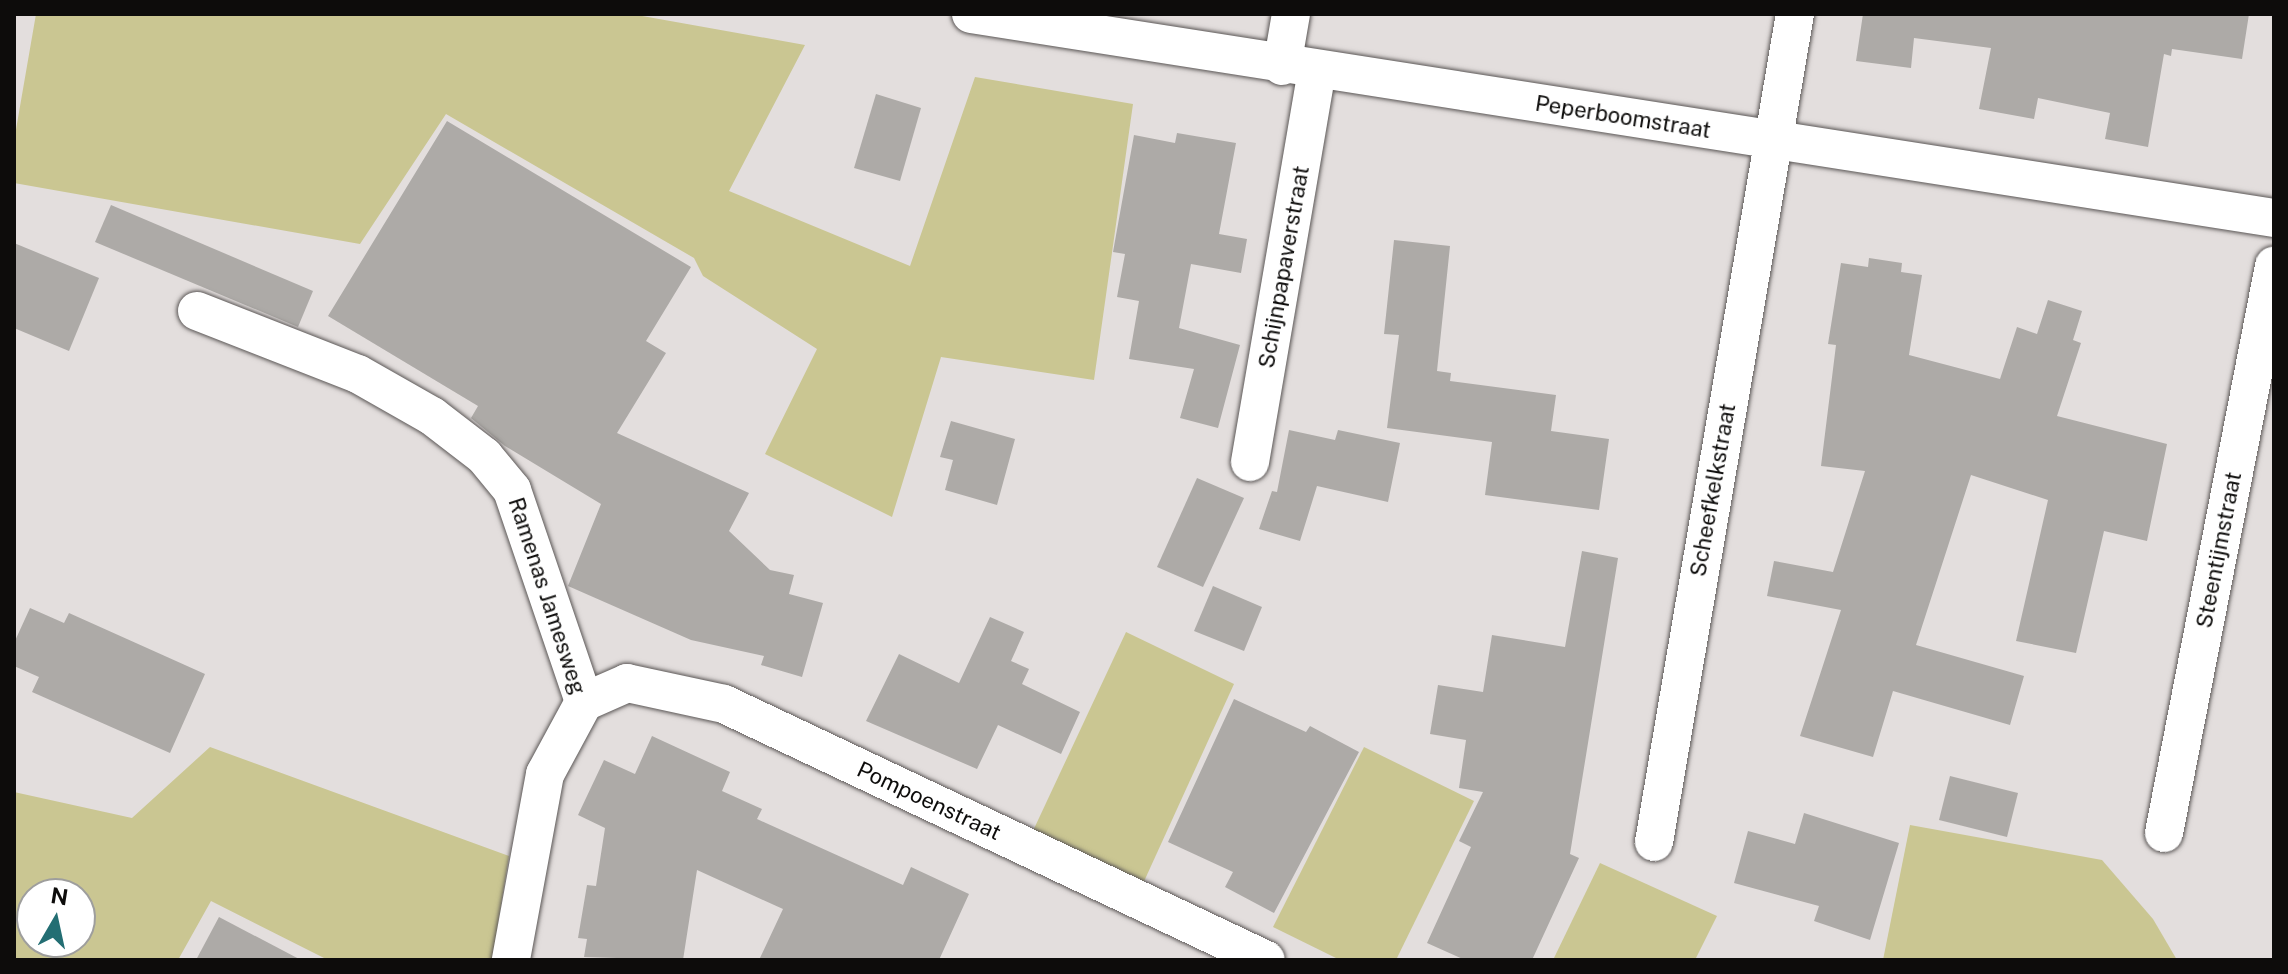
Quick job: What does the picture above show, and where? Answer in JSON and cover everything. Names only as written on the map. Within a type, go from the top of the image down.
[{"type":"street","name":"Peperboomstraat","points":[[971,14],[1299,68],[2274,218]]},
{"type":"street","name":"Schijnpapaverstraat","points":[[1250,462],[1299,68],[1291,14]]},
{"type":"street","name":"Scheefkelkstraat","points":[[1654,842],[1795,14]]},
{"type":"street","name":"Steentijmstraat","points":[[2164,833],[2274,266]]},
{"type":"street","name":"Ramenas Jamesweg","points":[[197,311],[358,374],[432,416],[484,456],[512,490],[584,702],[545,774],[511,960]]},
{"type":"street","name":"Pompoenstraat","points":[[584,702],[627,683],[724,704],[1266,960]]},
{"type":"shaded area","points":[[36,14],[631,14],[805,45],[729,191],[910,266],[975,77],[1133,104],[1094,380],[941,357],[892,517],[765,454],[817,349],[703,276],[694,258],[446,114],[360,244],[14,183],[14,141]]},
{"type":"shaded area","points":[[1126,632],[1234,684],[1141,888],[1032,833]]},
{"type":"shaded area","points":[[210,747],[509,856],[492,960],[328,960],[211,901],[178,960],[14,960],[14,792],[132,818]]},
{"type":"shaded area","points":[[1364,747],[1474,801],[1396,960],[1340,960],[1273,927]]},
{"type":"shaded area","points":[[1910,825],[2102,860],[2153,919],[2177,960],[1883,960]]},
{"type":"shaded area","points":[[1600,863],[1717,916],[1695,960],[1553,960]]},
{"type":"building","points":[[1863,14],[2249,14],[2242,59],[2172,49],[2171,56],[2164,54],[2148,147],[2105,139],[2110,113],[2038,98],[2034,119],[1979,109],[1991,48],[1914,38],[1911,68],[1856,61]]},
{"type":"building","points":[[876,94],[921,108],[900,181],[854,168]]},
{"type":"building","points":[[447,121],[691,267],[646,341],[666,353],[617,433],[749,493],[729,531],[770,570],[794,575],[789,594],[823,603],[802,677],[761,665],[764,656],[691,640],[568,586],[601,504],[505,446],[471,418],[478,406],[328,316]]},
{"type":"building","points":[[1177,133],[1236,143],[1219,234],[1247,239],[1241,273],[1191,264],[1179,328],[1240,345],[1218,428],[1180,418],[1194,369],[1129,359],[1139,301],[1117,297],[1125,254],[1113,252],[1134,135],[1175,143]]},
{"type":"building","points":[[111,205],[313,291],[298,327],[95,242]]},
{"type":"building","points":[[1394,240],[1450,246],[1437,371],[1451,373],[1450,381],[1556,395],[1551,431],[1609,439],[1599,510],[1485,495],[1492,442],[1387,428],[1399,335],[1384,334]]},
{"type":"building","points":[[14,243],[99,278],[69,351],[14,328]]},
{"type":"building","points":[[1869,258],[1902,263],[1901,272],[1922,275],[1909,355],[2000,379],[2017,327],[2037,334],[2048,300],[2082,311],[2073,340],[2081,343],[2057,416],[2167,444],[2147,541],[2104,531],[2076,653],[2016,641],[2048,500],[1971,475],[1916,645],[2024,676],[2010,725],[1893,691],[1873,757],[1800,736],[1841,610],[1767,596],[1774,561],[1833,572],[1865,471],[1821,466],[1836,345],[1828,344],[1841,263],[1868,267]]},
{"type":"building","points":[[951,421],[1015,439],[997,505],[945,490],[953,460],[940,457]]},
{"type":"building","points":[[1289,430],[1335,440],[1338,430],[1400,443],[1388,502],[1317,486],[1300,541],[1259,529],[1272,491],[1277,492]]},
{"type":"building","points":[[1197,478],[1244,498],[1203,587],[1157,567]]},
{"type":"building","points":[[1582,551],[1618,558],[1570,854],[1579,858],[1532,960],[1465,960],[1427,943],[1471,847],[1459,841],[1483,792],[1459,788],[1466,740],[1430,734],[1438,685],[1483,692],[1492,635],[1565,647]]},
{"type":"building","points":[[1213,586],[1262,607],[1244,651],[1194,631]]},
{"type":"building","points":[[30,608],[64,623],[69,613],[205,674],[170,753],[32,692],[39,677],[14,666],[14,643]]},
{"type":"building","points":[[990,617],[1024,632],[1011,661],[1029,669],[1022,684],[1080,712],[1061,754],[998,725],[977,769],[866,721],[899,654],[959,683]]},
{"type":"building","points":[[1234,699],[1306,732],[1310,726],[1359,752],[1274,913],[1225,887],[1233,872],[1168,842]]},
{"type":"building","points":[[652,736],[730,772],[722,791],[762,809],[757,819],[903,885],[911,867],[969,894],[939,960],[759,960],[783,909],[697,870],[683,960],[584,957],[587,939],[578,938],[587,885],[596,886],[605,828],[578,815],[604,760],[635,774]]},
{"type":"building","points":[[1950,776],[2018,793],[2007,837],[1939,820]]},
{"type":"building","points":[[1804,813],[1899,843],[1870,940],[1814,921],[1819,906],[1734,883],[1748,831],[1795,844]]},
{"type":"building","points":[[219,917],[301,960],[196,960]]}]
